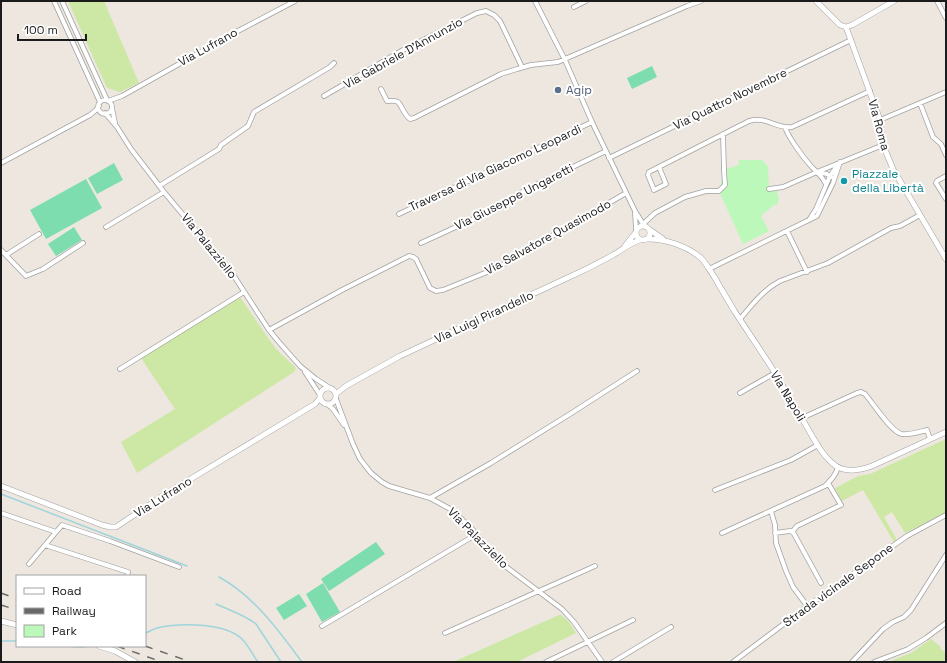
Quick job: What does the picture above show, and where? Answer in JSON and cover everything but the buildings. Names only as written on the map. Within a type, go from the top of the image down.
[{"type":"street","points":[[54,1],[100,104],[99,108],[103,113]]},
{"type":"street","points":[[62,1],[112,107],[109,112],[90,114]]},
{"type":"street","name":"Via Lufrano","points":[[108,100],[122,96],[236,32],[295,1]]},
{"type":"street","points":[[535,1],[565,60],[592,122],[643,228],[650,235],[648,239]]},
{"type":"street","points":[[574,7],[586,1]]},
{"type":"street","name":"Via Gabriele D'Annunzio","points":[[381,89],[387,101],[394,101],[398,103],[406,116],[410,119],[417,117],[502,74],[531,65],[565,60],[700,1]]},
{"type":"street","points":[[816,1],[840,25],[846,27],[894,1]]},
{"type":"street","points":[[937,1],[946,18]]},
{"type":"street","name":"Via Gabriele D'Annunzio","points":[[324,96],[403,50],[477,13],[486,11],[494,15],[500,21],[522,67]]},
{"type":"street","name":"Via Roma","points":[[846,27],[880,120],[883,145],[895,174],[946,259]]},
{"type":"street","name":"Via Quattro Novembre","points":[[609,158],[851,40]]},
{"type":"street","points":[[159,186],[219,150],[221,145],[248,126],[254,112],[334,63]]},
{"type":"street","points":[[659,167],[666,184],[654,190],[648,173],[659,167],[723,134],[749,121],[755,119],[762,120],[785,128],[795,126],[870,92]]},
{"type":"street","points":[[880,120],[946,92]]},
{"type":"street","name":"Via Lufrano","points":[[112,107],[122,96]]},
{"type":"street","points":[[1,163],[90,114],[96,110],[103,100],[108,100]]},
{"type":"street","points":[[920,103],[933,137],[944,146],[946,155]]},
{"type":"street","name":"Via Palazziello","points":[[112,107],[116,127]]},
{"type":"street","name":"Via Palazziello","points":[[103,113],[116,127],[159,186],[234,276],[269,330],[300,366],[320,396]]},
{"type":"street","name":"Traversa di Via Giacomo Leopardi","points":[[399,214],[592,122]]},
{"type":"street","points":[[785,128],[788,135],[808,163],[821,176],[826,184]]},
{"type":"street","points":[[640,240],[637,237],[655,213],[686,197],[706,191],[719,191],[725,185],[723,134]]},
{"type":"street","points":[[769,188],[783,187],[883,145]]},
{"type":"street","name":"Via Giuseppe Ungaretti","points":[[421,242],[482,215],[506,203],[525,190],[606,151]]},
{"type":"street","points":[[809,220],[830,176],[840,162]]},
{"type":"street","points":[[709,268],[818,215],[833,183],[840,162]]},
{"type":"street","points":[[817,172],[830,176],[833,183]]},
{"type":"street","points":[[946,176],[936,183],[946,199]]},
{"type":"street","points":[[106,227],[164,192]]},
{"type":"street","name":"Via Salvatore Quasimodo","points":[[269,330],[342,290],[409,256],[416,259],[430,288],[436,291],[443,290],[497,268],[626,193]]},
{"type":"street","points":[[635,211],[643,228]]},
{"type":"street","points":[[740,319],[765,291],[773,285],[826,264],[891,228],[900,226],[920,216]]},
{"type":"street","name":"Via Napoli","points":[[643,228],[664,240],[692,252],[709,268],[818,445],[827,458],[838,467]]},
{"type":"street","name":"Via Luigi Pirandello","points":[[334,392],[400,356],[588,269],[623,248],[643,228]]},
{"type":"street","points":[[787,231],[807,272]]},
{"type":"street","points":[[6,255],[39,234]]},
{"type":"street","name":"Via Napoli","points":[[640,240],[664,240]]},
{"type":"street","name":"Via Luigi Pirandello","points":[[623,248],[640,240]]},
{"type":"street","points":[[1,250],[26,276],[43,269],[83,242]]},
{"type":"street","points":[[120,369],[244,292]]},
{"type":"street","name":"Via Palazziello","points":[[300,366],[334,392],[347,431],[360,459],[371,473],[382,482],[395,488],[430,498],[452,510],[466,522],[501,563],[562,609],[574,622],[602,662]]},
{"type":"street","points":[[430,498],[497,459],[637,371]]},
{"type":"street","points":[[740,393],[775,373]]},
{"type":"street","points":[[315,404],[326,404],[334,403],[334,392],[325,389],[321,392],[320,396],[322,401],[326,404]]},
{"type":"street","points":[[802,418],[861,392],[865,394],[887,422],[897,432],[909,434],[927,430],[930,439]]},
{"type":"street","name":"Via Lufrano","points":[[1,486],[102,525],[110,527],[116,526],[164,495],[315,404],[320,396]]},
{"type":"street","name":"Via Palazziello","points":[[326,404],[332,409],[347,431]]},
{"type":"street","points":[[722,533],[825,486],[833,478],[838,467],[846,470],[863,469],[946,432]]},
{"type":"street","points":[[715,490],[791,460],[818,445]]},
{"type":"street","points":[[776,533],[792,532],[797,526],[841,505],[828,483]]},
{"type":"street","points":[[771,510],[775,525],[776,543],[793,587],[805,603],[809,605]]},
{"type":"street","points":[[1,514],[56,532]]},
{"type":"street","name":"Strada vicinale Sepone","points":[[733,662],[809,605],[906,536],[946,515]]},
{"type":"street","points":[[29,564],[62,525],[179,567]]},
{"type":"street","points":[[792,532],[795,534],[821,583]]},
{"type":"street","points":[[322,626],[477,534]]},
{"type":"street","points":[[45,545],[128,572],[127,575]]},
{"type":"street","points":[[852,662],[883,629],[904,617],[911,610],[946,555]]},
{"type":"street","points":[[445,633],[595,566]]},
{"type":"street","points":[[546,662],[633,620]]},
{"type":"street","points":[[1,621],[16,625]]},
{"type":"street","points":[[874,662],[908,649],[946,623]]},
{"type":"street","points":[[613,662],[671,627]]},
{"type":"street","points":[[102,647],[135,662]]},
{"type":"green space","points":[[68,1],[104,1],[139,83],[120,92],[107,88]]},
{"type":"green space","points":[[652,66],[657,77],[632,89],[627,78]]},
{"type":"green space","points":[[739,160],[762,160],[768,166],[769,188],[776,188],[779,199],[777,206],[775,204],[761,216],[769,231],[743,244],[719,191],[724,170],[739,165]]},
{"type":"green space","points":[[114,163],[123,180],[97,194],[88,178]]},
{"type":"green space","points":[[86,179],[102,208],[46,239],[30,210]]},
{"type":"green space","points":[[74,227],[82,240],[56,256],[48,244]]},
{"type":"green space","points":[[240,297],[277,350],[296,368],[294,372],[137,473],[121,442],[175,409],[141,358]]},
{"type":"green space","points":[[946,439],[946,512],[905,533],[892,512],[884,517],[897,540],[894,542],[863,490],[842,501],[835,488],[858,476],[870,474]]},
{"type":"green space","points":[[376,542],[385,554],[329,591],[321,579]]},
{"type":"green space","points":[[323,583],[340,612],[322,622],[306,594]]},
{"type":"green space","points":[[299,594],[307,606],[284,620],[276,608]]},
{"type":"green space","points":[[559,615],[569,622],[576,633],[517,662],[453,662]]},
{"type":"green space","points":[[931,639],[946,653],[946,660],[942,662],[895,662],[893,660],[911,653]]},
{"type":"waterway","points":[[1,494],[187,566]]},
{"type":"waterway","points":[[219,577],[243,594],[265,615],[302,662]]},
{"type":"waterway","points":[[216,604],[242,615],[256,624],[281,662]]},
{"type":"waterway","points":[[146,633],[157,628],[177,625],[201,625],[224,629],[234,633],[242,639],[247,644],[258,662]]},
{"type":"waterway","points":[[1,641],[16,641]]},
{"type":"railway","points":[[1,593],[16,599]]},
{"type":"railway","points":[[1,605],[16,610]]},
{"type":"railway","points":[[146,646],[191,662]]},
{"type":"railway","points":[[120,647],[162,662]]},
{"type":"place","name":"Agip","points":[[558,90]]},
{"type":"place","name":"Piazzale della Libertà","points":[[844,181]]}]
